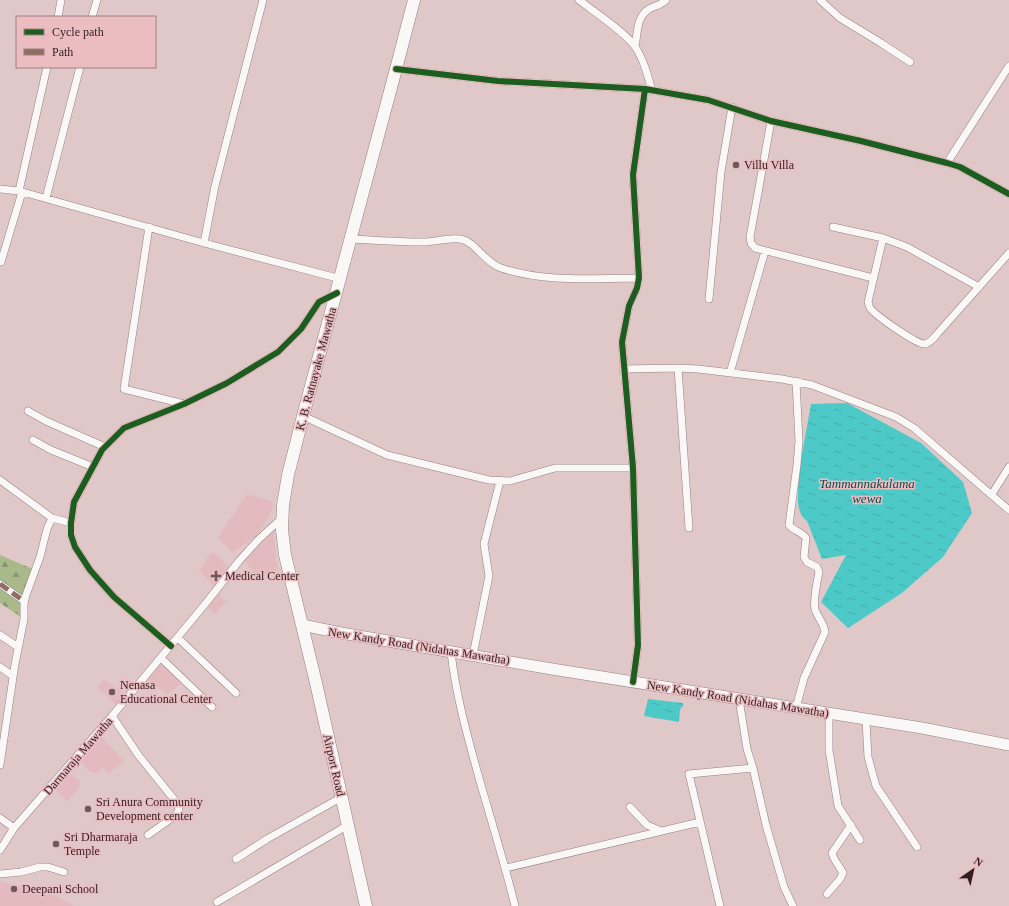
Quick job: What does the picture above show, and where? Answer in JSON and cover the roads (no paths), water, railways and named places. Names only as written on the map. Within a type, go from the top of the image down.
[{"type":"highway","name":"K. B. Ratnayake Mawatha","points":[[302,625],[286,555],[282,530],[285,492],[303,416],[341,279],[414,0]]},
{"type":"highway","name":"Airport Road","points":[[302,625],[366,906]]},
{"type":"main road","name":"New Kandy Road (Nidahas Mawatha)","points":[[302,625],[316,629],[452,652],[922,728],[1009,745]]},
{"type":"street","points":[[58,16],[62,0]]},
{"type":"street","points":[[92,16],[97,0]]},
{"type":"street","points":[[204,243],[215,186],[263,0]]},
{"type":"street","points":[[579,0],[635,46],[644,65],[652,91]]},
{"type":"street","points":[[635,46],[641,17],[645,12],[662,4],[666,0]]},
{"type":"street","points":[[820,0],[840,18],[910,62]]},
{"type":"street","points":[[947,163],[1009,66]]},
{"type":"street","points":[[1,262],[21,192],[47,68]]},
{"type":"street","points":[[46,198],[80,68]]},
{"type":"street","points":[[396,69],[498,81],[645,89],[708,100],[771,121],[861,141],[960,167],[1009,194]]},
{"type":"street","points":[[633,682],[638,645],[633,468],[622,342],[625,323],[639,278],[633,175],[645,89]]},
{"type":"street","points":[[709,299],[721,172],[732,107]]},
{"type":"street","points":[[771,121],[750,237],[751,243],[755,248],[765,251],[873,278]]},
{"type":"street","points":[[0,189],[46,198],[204,243],[341,279]]},
{"type":"street","points":[[149,227],[124,389],[184,404]]},
{"type":"street","points":[[833,227],[883,238],[907,246],[979,288]]},
{"type":"street","points":[[351,239],[421,242],[459,238],[466,240],[491,264],[498,268],[522,275],[639,278]]},
{"type":"street","points":[[883,238],[868,302],[871,308],[908,336],[917,342],[925,344],[934,338],[1009,253]]},
{"type":"street","points":[[730,373],[765,251]]},
{"type":"street","points":[[171,646],[114,598],[90,570],[75,548],[71,534],[74,502],[105,447],[124,428],[184,404],[227,383],[278,352],[301,329],[319,302],[337,293]]},
{"type":"street","points":[[624,369],[678,368],[796,381],[812,385],[896,417],[914,428],[1009,510]]},
{"type":"street","points":[[678,368],[689,528]]},
{"type":"street","points":[[796,381],[799,441],[789,525],[792,529],[803,534],[806,538],[804,557],[807,562],[817,567],[819,572],[814,605],[824,626],[824,632],[804,678],[796,708]]},
{"type":"street","points":[[28,411],[105,447]]},
{"type":"street","points":[[303,416],[387,455],[489,480],[510,481],[555,468],[633,468]]},
{"type":"street","points":[[33,440],[51,450],[94,467]]},
{"type":"street","points":[[992,494],[1009,467]]},
{"type":"street","points":[[0,480],[52,518],[71,523]]},
{"type":"street","points":[[473,655],[489,576],[484,544],[500,481]]},
{"type":"street","points":[[0,765],[13,676],[24,619],[24,601],[40,557],[46,529],[52,518]]},
{"type":"street","name":"Darmaraja Mawatha","points":[[0,850],[14,828],[178,638],[239,561],[259,539],[282,518]]},
{"type":"street","points":[[0,584],[24,601]]},
{"type":"street","points":[[0,634],[18,647]]},
{"type":"street","points":[[178,638],[236,693]]},
{"type":"street","points":[[452,652],[458,694],[469,742],[506,868],[515,906]]},
{"type":"street","points":[[161,658],[212,707]]},
{"type":"street","points":[[0,668],[13,676]]},
{"type":"street","points":[[739,699],[748,749],[768,832],[784,887],[793,906]]},
{"type":"street","points":[[830,714],[829,750],[838,806],[860,840]]},
{"type":"street","points":[[112,716],[139,756],[178,803],[179,810],[176,815],[148,835]]},
{"type":"street","points":[[866,720],[868,757],[876,786],[917,848]]},
{"type":"street","points":[[720,906],[689,774],[753,768]]},
{"type":"street","points":[[236,859],[267,839],[342,797]]},
{"type":"street","points":[[630,807],[647,825],[661,831]]},
{"type":"street","points":[[0,818],[14,828]]},
{"type":"street","points":[[506,868],[700,822]]},
{"type":"street","points":[[217,902],[348,825]]},
{"type":"street","points":[[827,894],[840,879],[842,873],[839,865],[834,860],[832,853],[851,826]]},
{"type":"street","points":[[0,874],[21,872],[40,867],[48,867],[64,872]]},
{"type":"water","name":"Tammannakulama wewa","points":[[847,403],[921,443],[963,482],[972,513],[943,557],[902,593],[848,628],[821,602],[846,555],[822,559],[807,521],[803,518],[798,502],[800,466],[811,404]]},
{"type":"water","points":[[648,699],[683,703],[683,706],[680,709],[679,722],[644,716]]},
{"type":"place","name":"Villu Villa","points":[[736,165]]},
{"type":"place","name":"Medical Center","points":[[216,576]]},
{"type":"place","name":"Nenasa Educational Center","points":[[112,692]]},
{"type":"place","name":"Sri Anura Community Development center","points":[[88,809]]},
{"type":"place","name":"Sri Dharmaraja Temple","points":[[56,844]]},
{"type":"place","name":"Deepani School","points":[[14,889]]}]
